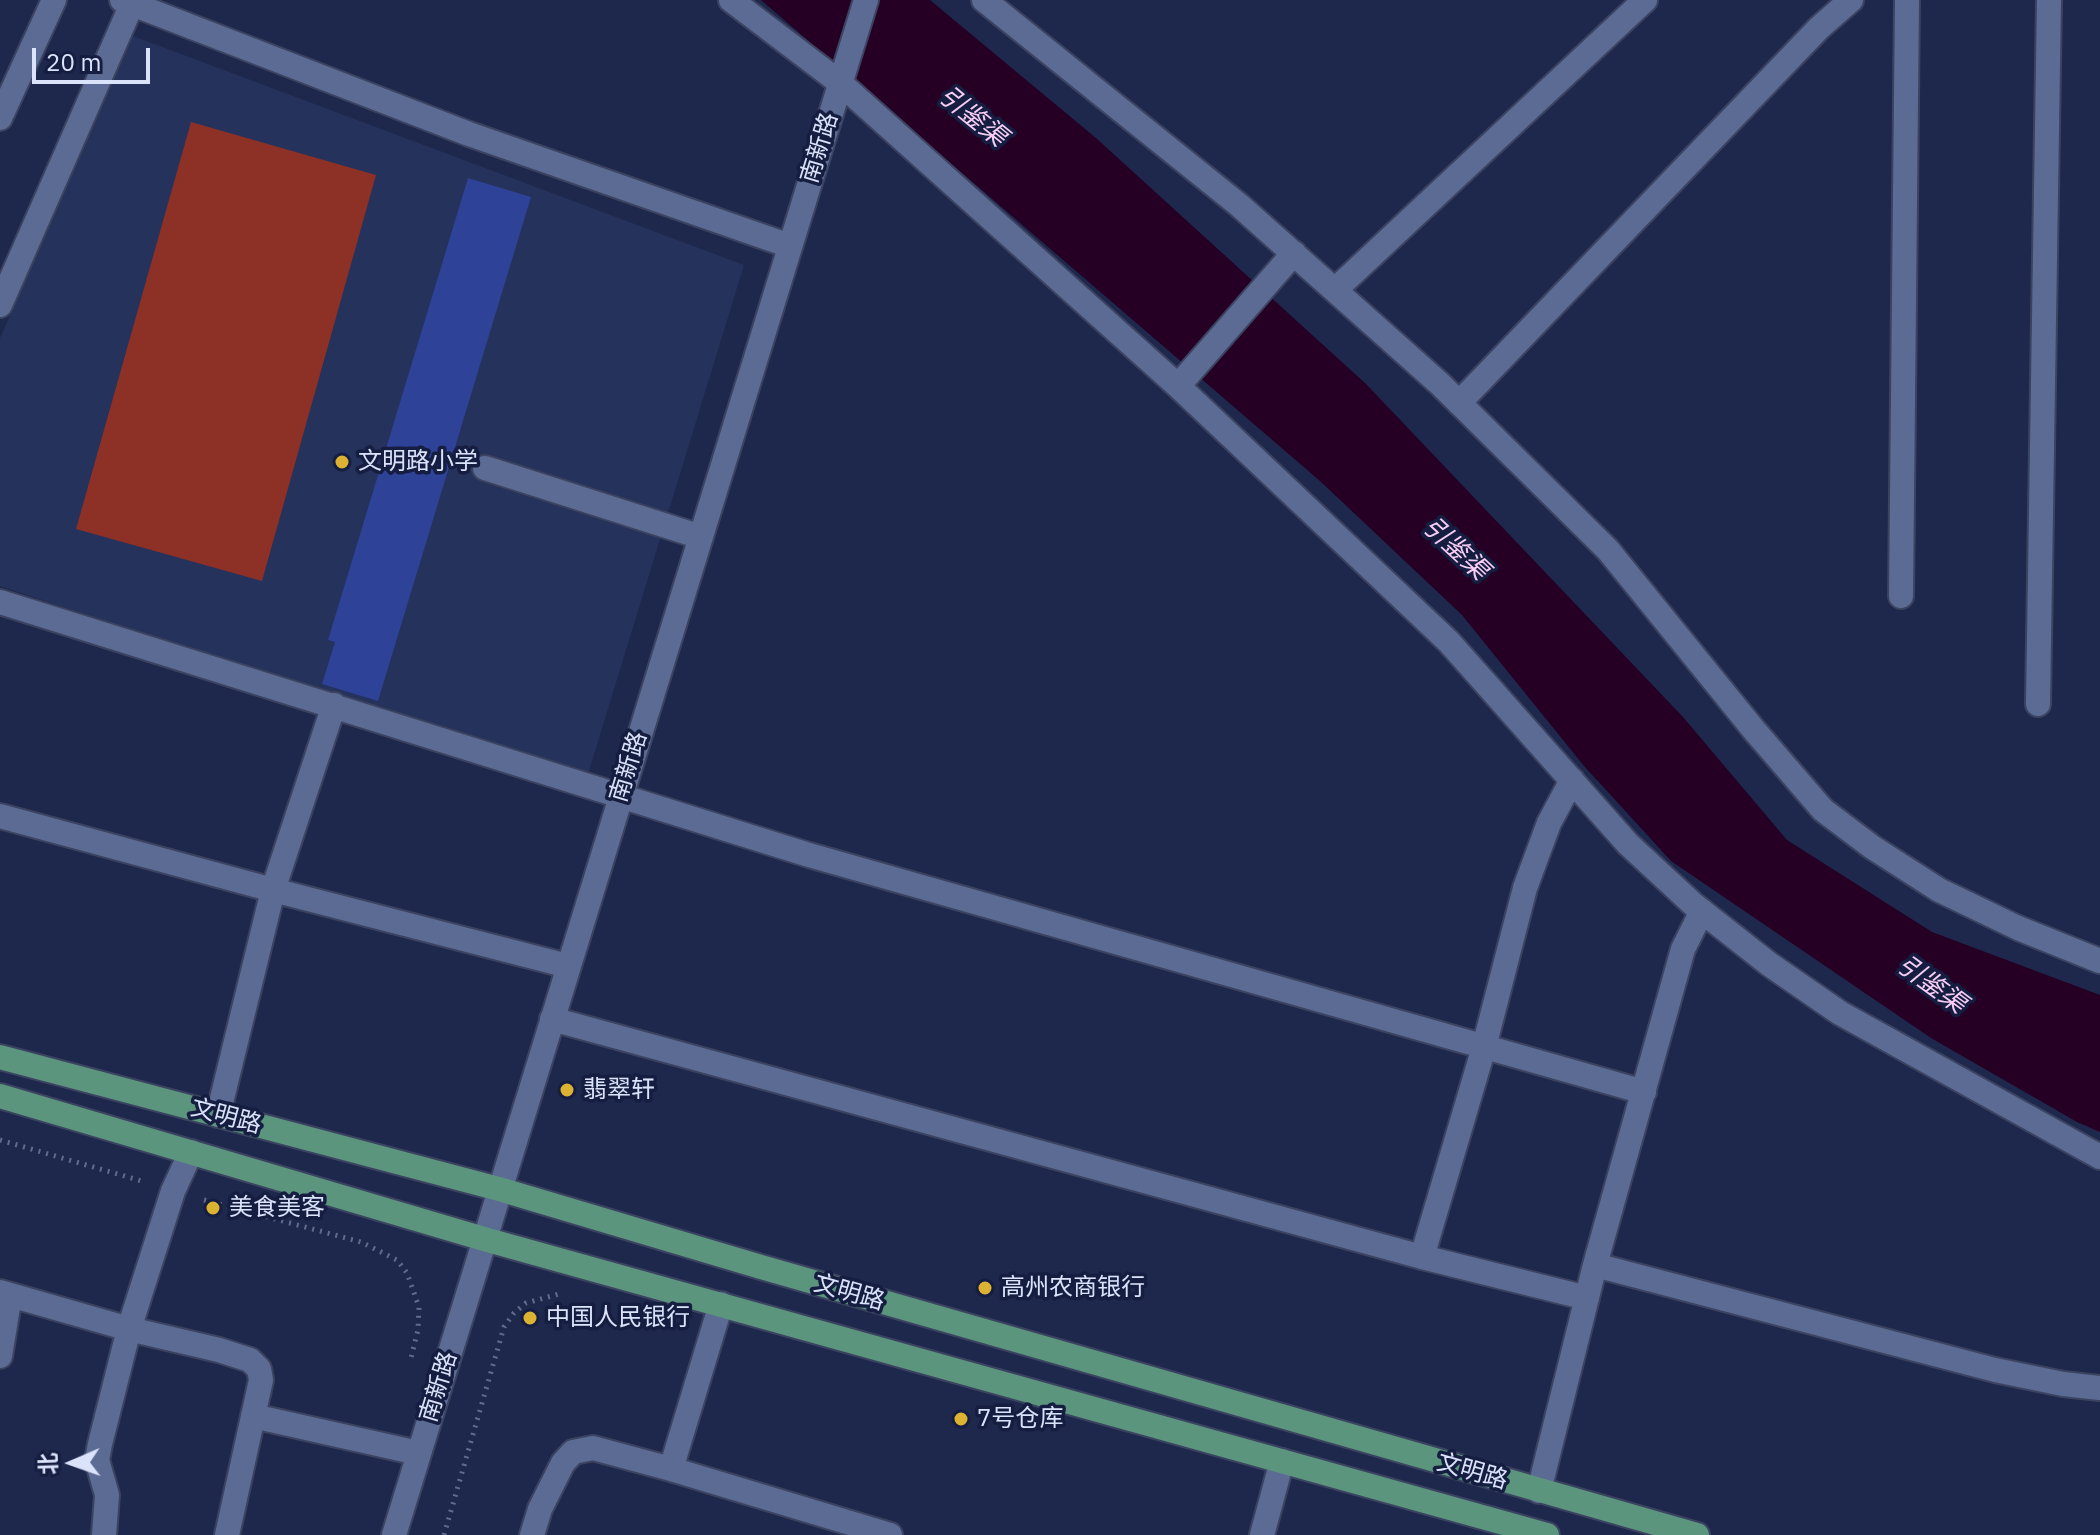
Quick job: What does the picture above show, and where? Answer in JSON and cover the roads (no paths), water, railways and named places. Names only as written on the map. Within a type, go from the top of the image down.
[{"type":"main road","name":"文明路","points":[[0,1057],[499,1189],[1697,1535]]},
{"type":"main road","name":"文明路","points":[[0,1096],[484,1239],[1547,1535]]},
{"type":"street","points":[[0,118],[54,0]]},
{"type":"street","points":[[731,0],[839,82],[1178,386],[1449,642],[1628,844],[1702,911],[1769,964],[1840,1013],[2100,1157]]},
{"type":"street","name":"南新路","points":[[394,1535],[866,0]]},
{"type":"street","points":[[984,0],[1204,176],[1459,403],[1608,550],[1823,810],[1872,847],[1939,890],[2018,928],[2100,961]]},
{"type":"street","points":[[1335,290],[1645,0]]},
{"type":"street","points":[[1459,403],[1819,28],[1851,0]]},
{"type":"street","points":[[1901,596],[1907,0]]},
{"type":"street","points":[[2038,704],[2049,0]]},
{"type":"street","points":[[0,305],[127,2],[469,134],[790,246]]},
{"type":"street","points":[[1178,386],[1294,253]]},
{"type":"street","points":[[485,468],[701,537]]},
{"type":"street","points":[[0,602],[809,855],[1644,1092]]},
{"type":"street","points":[[218,1115],[273,890],[334,705]]},
{"type":"street","points":[[1422,1257],[1484,1047],[1525,888],[1549,823],[1572,780]]},
{"type":"street","points":[[0,816],[568,966]]},
{"type":"street","points":[[1539,1491],[1595,1265],[1683,949],[1702,911]]},
{"type":"street","points":[[552,1019],[1422,1257],[1587,1298]]},
{"type":"street","points":[[104,1535],[107,1495],[97,1460],[129,1329],[173,1191],[191,1152]]},
{"type":"street","points":[[1595,1265],[1995,1370],[2100,1388]]},
{"type":"street","points":[[0,1356],[5,1294],[250,1360],[261,1373],[227,1535]]},
{"type":"street","points":[[671,1469],[721,1304]]},
{"type":"street","points":[[253,1416],[418,1453]]},
{"type":"street","points":[[532,1535],[540,1509],[563,1463],[573,1452],[601,1448],[890,1535]]},
{"type":"street","points":[[1262,1535],[1282,1461]]},
{"type":"water","name":"引鉴渠","points":[[761,0],[930,0],[1096,138],[1366,384],[1683,717],[1787,840],[1932,932],[2100,995],[2100,1132],[2077,1122],[1931,1038],[1671,861],[1584,766],[1462,615],[1320,481]]},
{"type":"place","name":"文明路小学","points":[[342,462]]},
{"type":"place","name":"翡翠轩","points":[[567,1090]]},
{"type":"place","name":"美食美客","points":[[213,1208]]},
{"type":"place","name":"高州农商银行","points":[[985,1288]]},
{"type":"place","name":"中国人民银行","points":[[530,1318]]},
{"type":"place","name":"7号仓库","points":[[961,1419]]}]
